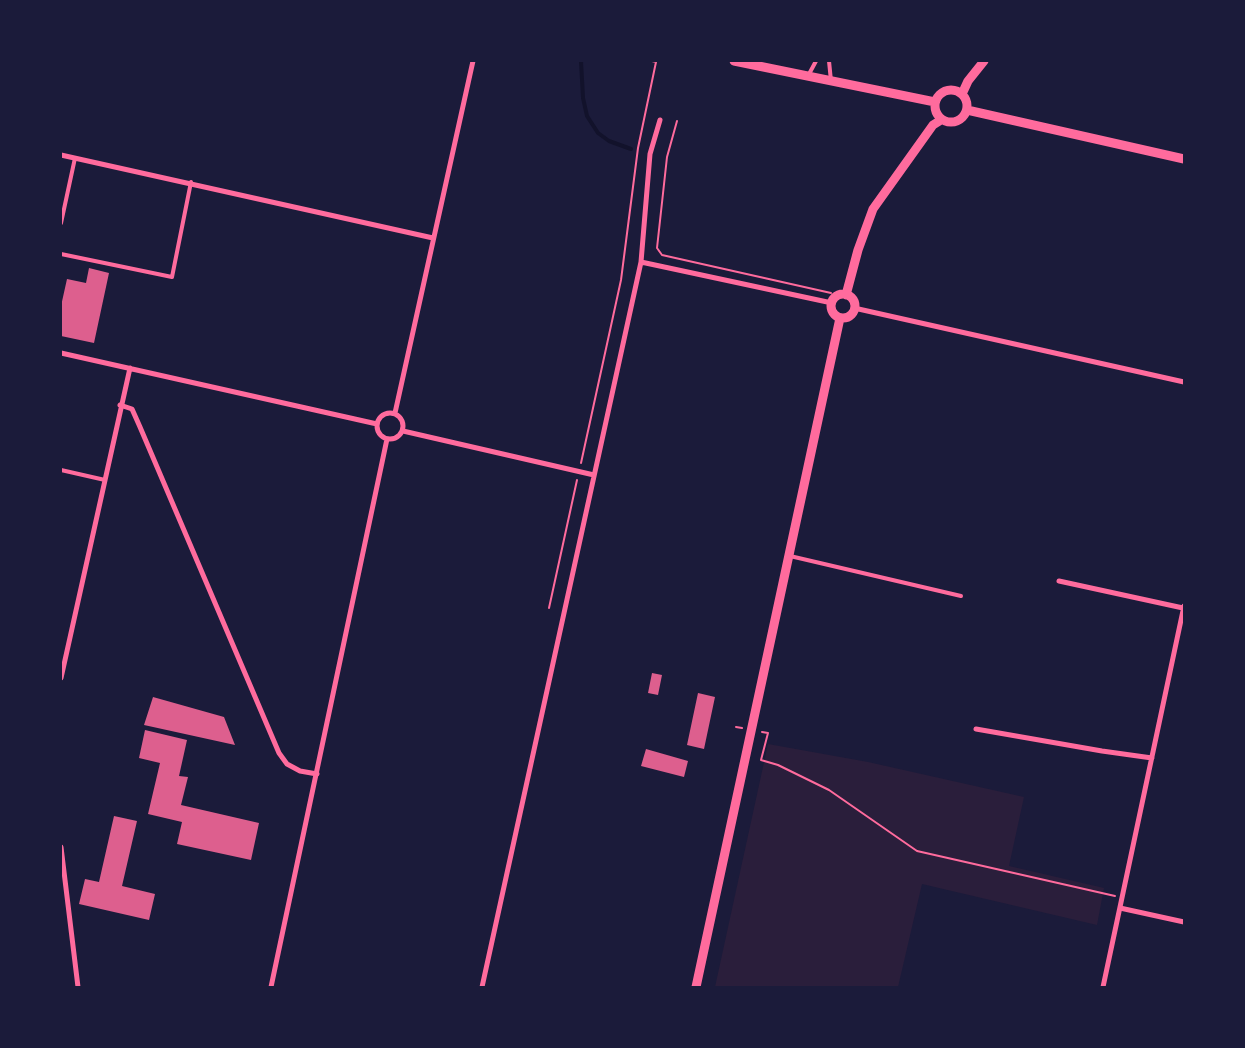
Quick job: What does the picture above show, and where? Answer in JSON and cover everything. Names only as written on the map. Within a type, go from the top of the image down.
[{"type":"street","points":[[395,413],[473,61]]},
{"type":"street","points":[[734,61],[935,102]]},
{"type":"street","points":[[962,94],[968,82],[984,61]]},
{"type":"street","points":[[948,90],[962,94],[967,110],[965,115],[956,122],[946,122],[941,120],[935,113],[935,102],[938,95],[948,90]]},
{"type":"street","points":[[967,110],[1184,159]]},
{"type":"street","points":[[482,987],[641,262],[650,154],[660,120]]},
{"type":"street","points":[[846,295],[861,242],[873,209],[933,125],[941,120]]},
{"type":"street","points":[[61,155],[191,182],[433,238]]},
{"type":"street","points":[[641,262],[832,303]]},
{"type":"street","points":[[846,295],[854,302],[854,308],[850,316],[840,318],[833,312],[832,303],[838,296],[846,295]]},
{"type":"street","points":[[854,308],[1184,382]]},
{"type":"street","points":[[696,987],[753,730],[840,318]]},
{"type":"street","points":[[61,353],[377,424]]},
{"type":"street","points":[[61,678],[120,405],[130,368]]},
{"type":"street","points":[[120,405],[132,409],[279,753],[287,764],[300,772],[317,774]]},
{"type":"street","points":[[395,413],[402,420],[403,430],[395,439],[387,439],[380,434],[377,424],[382,415],[395,413]]},
{"type":"street","points":[[403,430],[594,475]]},
{"type":"street","points":[[270,987],[387,439]]},
{"type":"street","points":[[1059,581],[1184,606],[1103,987]]},
{"type":"street","points":[[976,729],[1102,752],[1152,758]]},
{"type":"street","points":[[61,847],[78,987]]},
{"type":"street","points":[[1120,908],[1184,922]]},
{"type":"lane","points":[[808,76],[816,61]]},
{"type":"lane","points":[[829,61],[831,81]]},
{"type":"lane","points":[[61,223],[75,158]]},
{"type":"lane","points":[[61,254],[172,277],[191,182]]},
{"type":"lane","points":[[61,470],[105,480]]},
{"type":"lane","points":[[790,556],[961,596]]},
{"type":"path","points":[[550,608],[621,280],[638,148],[656,62],[652,61]]},
{"type":"path","points":[[677,121],[668,157],[657,248],[662,255],[831,293]]},
{"type":"path","points":[[736,727],[768,733],[761,760],[778,765],[829,790],[917,851],[1122,897]]},
{"type":"shaded area","points":[[768,744],[868,762],[1024,797],[1009,866],[1104,888],[1097,925],[922,884],[898,987],[715,987]]},
{"type":"building","points":[[89,268],[109,273],[94,343],[61,336],[61,306],[67,279],[86,283]]},
{"type":"building","points":[[652,673],[662,675],[658,695],[648,693]]},
{"type":"building","points":[[698,693],[715,697],[704,749],[687,745]]},
{"type":"building","points":[[153,697],[224,717],[235,745],[144,725]]},
{"type":"building","points":[[145,730],[187,740],[179,776],[188,777],[181,805],[259,823],[251,860],[177,844],[182,822],[148,814],[160,763],[139,758]]},
{"type":"building","points":[[646,749],[688,761],[684,777],[641,766]]},
{"type":"building","points":[[114,816],[137,821],[122,886],[155,894],[149,920],[79,904],[85,879],[99,882]]},
{"type":"waterway","points":[[581,61],[583,98],[587,116],[598,133],[609,141],[631,149]]}]
